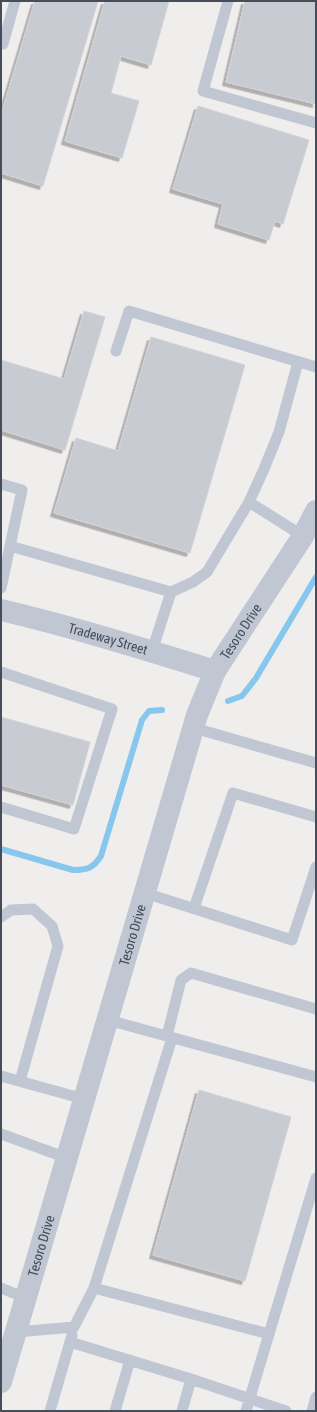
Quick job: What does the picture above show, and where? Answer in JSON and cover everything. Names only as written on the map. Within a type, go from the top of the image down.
[{"type":"street","name":"Tesoro Drive","points":[[1,1382],[194,728],[214,670],[303,536],[316,511]]},
{"type":"street","name":"Tradeway Street","points":[[1,610],[152,651],[214,670]]},
{"type":"lane","points":[[3,44],[16,1]]},
{"type":"lane","points":[[228,1],[203,90],[316,123]]},
{"type":"lane","points":[[116,351],[129,311],[316,367]]},
{"type":"lane","points":[[10,546],[171,592],[193,582],[207,572],[249,502],[279,432],[298,362]]},
{"type":"lane","points":[[1,484],[22,490],[1,588]]},
{"type":"lane","points":[[249,502],[303,536]]},
{"type":"lane","points":[[152,651],[171,592]]},
{"type":"lane","points":[[1,672],[112,709],[74,829],[1,807]]},
{"type":"lane","points":[[194,728],[316,763]]},
{"type":"lane","points":[[194,908],[233,793],[316,817]]},
{"type":"lane","points":[[145,893],[292,940],[316,867]]},
{"type":"lane","points":[[1,916],[11,910],[33,909],[52,926],[58,946],[20,1081]]},
{"type":"lane","points":[[50,1411],[74,1327],[94,1288],[170,1037],[181,980],[191,973],[316,1009]]},
{"type":"lane","points":[[108,1020],[316,1077]]},
{"type":"lane","points":[[1,1076],[84,1099]]},
{"type":"lane","points":[[1,1134],[67,1158]]},
{"type":"lane","points":[[246,1411],[316,1178]]},
{"type":"lane","points":[[1,1288],[26,1298]]},
{"type":"lane","points":[[94,1288],[269,1334]]},
{"type":"lane","points":[[16,1332],[74,1327]]},
{"type":"lane","points":[[70,1342],[191,1379],[286,1411]]},
{"type":"lane","points":[[115,1411],[130,1360]]},
{"type":"lane","points":[[182,1411],[191,1379]]},
{"type":"lane","points":[[312,1411],[316,1397]]},
{"type":"building","points":[[35,1],[98,1],[43,186],[1,173],[1,115]]},
{"type":"building","points":[[105,1],[169,1],[151,65],[121,56],[111,93],[139,101],[122,158],[65,141]]},
{"type":"building","points":[[245,1],[316,1],[316,104],[226,82]]},
{"type":"building","points":[[198,106],[309,140],[283,224],[275,221],[269,240],[218,224],[223,204],[173,189]]},
{"type":"building","points":[[84,311],[105,317],[65,450],[1,430],[1,360],[64,379]]},
{"type":"building","points":[[151,337],[245,365],[190,553],[54,513],[76,438],[118,451]]},
{"type":"building","points":[[1,717],[90,742],[73,805],[1,785]]},
{"type":"building","points":[[199,1090],[291,1117],[245,1281],[153,1255]]},
{"type":"waterway","points":[[228,701],[242,696],[256,678],[316,577]]},
{"type":"waterway","points":[[1,849],[73,870],[83,870],[93,866],[101,856],[142,720],[149,711],[162,710]]}]
